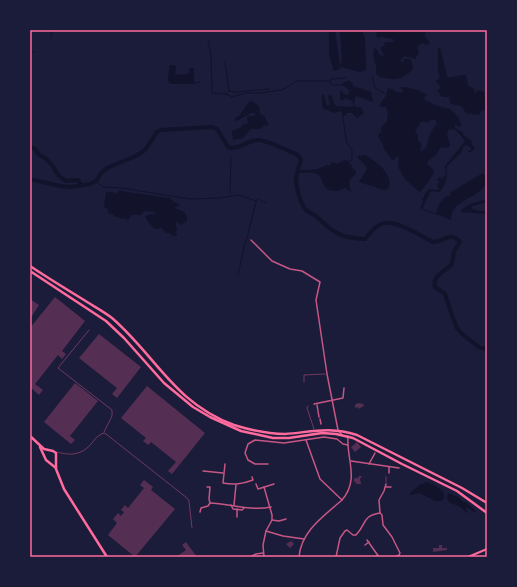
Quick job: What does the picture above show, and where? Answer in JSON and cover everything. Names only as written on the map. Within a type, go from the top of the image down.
[{"type":"highway","points":[[30,266],[110,317],[129,335],[179,390],[205,411],[233,424],[257,431],[283,434],[314,430],[338,430],[357,435],[462,488],[487,503]]},
{"type":"highway","points":[[30,271],[106,321],[124,338],[175,393],[210,417],[241,431],[273,438],[290,438],[322,433],[348,436],[453,489],[487,513]]},
{"type":"highway","points":[[30,436],[40,446],[48,451],[54,451],[58,457],[56,469]]},
{"type":"highway","points":[[40,446],[46,460],[56,469],[64,489],[107,557]]},
{"type":"highway","points":[[45,456],[48,451]]},
{"type":"highway","points":[[49,462],[53,462],[58,457]]},
{"type":"main road","points":[[468,557],[487,549]]},
{"type":"street","points":[[251,240],[272,261],[290,269],[302,271],[320,282],[316,300],[332,400],[338,430],[342,435]]},
{"type":"street","points":[[314,404],[343,398],[344,388]]},
{"type":"street","points":[[317,404],[321,424]]},
{"type":"street","points":[[299,557],[300,548],[312,527],[342,500],[346,494],[350,484],[352,469],[348,436]]},
{"type":"street","points":[[268,464],[255,464],[248,460],[245,451],[249,443],[255,440],[284,443],[320,437],[337,439],[343,444],[348,445]]},
{"type":"street","points":[[306,440],[320,479],[342,500]]},
{"type":"street","points":[[369,464],[375,452]]},
{"type":"street","points":[[351,461],[399,468]]},
{"type":"street","points":[[225,464],[223,483],[236,485],[253,480],[252,477]]},
{"type":"street","points":[[389,473],[390,466]]},
{"type":"street","points":[[203,471],[224,473]]},
{"type":"street","points":[[256,484],[258,488],[274,484]]},
{"type":"street","points":[[236,485],[233,508],[242,510],[244,507]]},
{"type":"street","points":[[391,487],[386,485],[379,500],[380,514],[382,515],[385,528],[392,537],[400,553],[395,557]]},
{"type":"street","points":[[208,487],[210,503]]},
{"type":"street","points":[[264,487],[271,507],[272,520],[266,531],[263,549],[264,557]]},
{"type":"street","points":[[200,512],[201,508],[208,506],[210,503],[244,507],[271,507]]},
{"type":"street","points":[[237,509],[237,517]]},
{"type":"street","points":[[336,557],[340,538],[345,531],[347,530],[356,535],[364,526],[368,516],[380,514]]},
{"type":"street","points":[[272,520],[279,521],[286,518]]},
{"type":"street","points":[[266,531],[283,536],[304,539]]},
{"type":"street","points":[[367,540],[379,557]]},
{"type":"street","points":[[365,544],[369,542]]},
{"type":"street","points":[[252,556],[264,553]]},
{"type":"lane","points":[[54,451],[74,455],[88,448],[98,436],[104,433],[112,416],[112,410],[58,368],[89,330]]},
{"type":"lane","points":[[304,382],[304,375],[327,374]]},
{"type":"lane","points":[[308,406],[307,408],[314,430]]},
{"type":"lane","points":[[104,433],[187,498],[189,501],[192,528]]},
{"type":"lane","points":[[58,457],[63,454]]},
{"type":"lane","points":[[386,477],[386,485]]},
{"type":"shaded area","points":[[329,30],[335,30],[340,65],[342,61],[340,30],[362,30],[365,38],[366,70],[360,72],[341,67],[334,71],[329,55]]},
{"type":"shaded area","points":[[376,30],[429,30],[425,33],[425,36],[430,43],[426,45],[423,43],[417,46],[419,53],[415,59],[404,56],[400,61],[403,63],[404,59],[410,59],[412,63],[413,69],[407,75],[397,79],[382,78],[376,74],[374,50],[375,47],[380,55],[385,56],[381,50],[381,47],[384,46],[385,42],[394,41],[393,39],[382,37],[377,38]]},
{"type":"shaded area","points":[[440,47],[447,77],[466,75],[468,85],[475,90],[474,93],[478,90],[484,92],[485,99],[487,99],[486,109],[481,111],[479,115],[466,113],[460,106],[450,103],[449,97],[442,97],[437,90],[441,88],[436,81],[440,78],[438,71],[438,49]]},
{"type":"shaded area","points":[[170,65],[176,66],[175,74],[179,75],[184,75],[186,73],[188,75],[190,68],[194,68],[194,84],[169,83],[168,78]]},
{"type":"shaded area","points":[[349,80],[352,82],[353,86],[371,92],[373,102],[356,96],[354,105],[351,100],[345,98],[342,101],[340,99],[340,90],[348,95],[349,90],[341,85]]},
{"type":"shaded area","points":[[399,87],[410,88],[421,92],[427,95],[424,98],[426,101],[449,108],[457,116],[461,123],[461,126],[459,127],[455,124],[455,128],[472,141],[471,143],[475,148],[470,153],[468,151],[471,150],[471,148],[465,145],[461,153],[447,166],[446,180],[444,186],[439,192],[431,191],[422,209],[420,208],[423,202],[422,198],[424,198],[424,195],[429,189],[439,190],[437,184],[439,181],[436,180],[441,176],[440,179],[442,179],[446,174],[445,166],[465,141],[456,130],[449,129],[447,135],[450,145],[449,147],[440,148],[436,155],[428,161],[427,164],[434,170],[433,173],[420,192],[418,191],[405,179],[398,167],[399,157],[392,160],[384,149],[378,135],[381,132],[381,127],[387,122],[388,112],[386,107],[381,107],[379,105],[386,96],[388,88],[399,93],[403,92]],"holes":[[[432,119],[437,123],[430,134],[427,146],[421,151],[422,144],[418,141],[418,136],[415,131],[421,122],[428,122]]]},
{"type":"shaded area","points":[[322,94],[324,95],[327,106],[330,105],[328,96],[330,95],[332,96],[336,106],[352,107],[354,105],[356,107],[361,107],[364,113],[357,118],[352,113],[347,113],[345,116],[342,116],[342,111],[333,113],[325,110],[322,106]]},
{"type":"shaded area","points":[[252,101],[259,106],[260,114],[264,116],[269,126],[265,125],[260,129],[251,129],[243,138],[233,140],[232,131],[242,127],[243,124],[247,124],[248,116],[255,116],[255,113],[251,113],[237,121],[235,120],[235,118],[239,116],[249,102]]},
{"type":"shaded area","points":[[365,155],[379,165],[387,174],[389,179],[388,189],[384,190],[359,182],[367,169],[358,156]]},
{"type":"shaded area","points":[[344,160],[348,161],[356,172],[349,181],[351,192],[345,188],[336,191],[327,189],[317,174],[297,173],[298,170],[318,169],[330,165],[332,162],[337,164]]},
{"type":"shaded area","points":[[483,173],[487,180],[484,186],[480,191],[456,207],[452,213],[451,220],[436,214],[438,206],[446,196],[450,196],[451,192]]},
{"type":"shaded area","points":[[120,190],[170,198],[180,205],[175,208],[184,212],[187,217],[187,221],[181,225],[178,222],[175,223],[177,230],[175,233],[177,236],[173,236],[170,233],[166,233],[162,228],[155,229],[148,222],[145,216],[151,214],[155,215],[156,213],[153,212],[144,211],[141,215],[131,215],[128,220],[115,217],[113,214],[108,213],[108,209],[104,207],[106,192],[116,194]]},
{"type":"shaded area","points":[[487,199],[487,202],[471,208],[487,212],[487,214],[462,212],[461,210],[470,204]]},
{"type":"shaded area","points":[[426,482],[443,491],[444,497],[442,501],[435,501],[419,493],[409,495],[421,484]]},
{"type":"shaded area","points":[[448,493],[460,498],[476,511],[474,512],[467,507],[467,513],[459,506],[448,501]]},
{"type":"building","points":[[55,297],[85,321],[62,351],[66,354],[62,359],[58,355],[35,384],[43,390],[39,395],[30,387],[30,328]]},
{"type":"building","points":[[30,299],[39,305],[30,319]]},
{"type":"building","points":[[99,334],[141,367],[117,398],[112,394],[117,388],[79,358]]},
{"type":"building","points":[[75,383],[98,401],[70,436],[75,440],[71,444],[44,422]]},
{"type":"building","points":[[147,386],[205,433],[172,474],[168,471],[176,462],[151,442],[148,445],[143,441],[146,438],[121,418]]},
{"type":"building","points":[[358,403],[363,404],[364,406],[358,409],[358,407],[355,408],[355,405]]},
{"type":"building","points":[[357,442],[361,447],[355,452],[351,447]]},
{"type":"building","points":[[359,476],[362,476],[360,479],[361,484],[356,484],[354,479],[358,478]]},
{"type":"building","points":[[144,480],[153,487],[151,490],[175,509],[135,557],[108,535],[117,523],[113,519],[118,513],[121,516],[124,512],[121,510],[125,505],[128,508],[144,488],[140,485]]},
{"type":"building","points":[[291,541],[294,544],[290,548],[286,544]]},
{"type":"building","points":[[186,542],[197,557],[176,557],[186,550],[182,545]]},
{"type":"building","points":[[439,545],[442,545],[442,548],[447,548],[447,550],[433,552],[433,548],[439,548]]},
{"type":"waterway","points":[[51,38],[52,30]]},
{"type":"waterway","points":[[208,41],[211,54],[212,93],[226,94],[232,97],[246,93],[282,90],[297,81],[330,81],[333,85],[341,85]]},
{"type":"waterway","points":[[225,62],[229,91],[226,94]]},
{"type":"waterway","points":[[372,76],[375,88],[384,93]]},
{"type":"waterway","points":[[330,81],[330,79],[346,78]]},
{"type":"waterway","points":[[194,83],[200,82]]},
{"type":"waterway","points":[[229,91],[236,92],[269,89]]},
{"type":"waterway","points":[[343,117],[347,143],[352,150],[352,160],[349,162]]},
{"type":"waterway","points":[[30,179],[70,187],[90,184],[96,181],[102,172],[109,167],[136,156],[145,150],[157,132],[161,130],[212,127],[217,129],[228,147],[232,148],[240,146],[255,140],[273,144],[298,155],[301,160],[296,176],[296,182],[304,207],[307,211],[316,216],[338,234],[365,239],[376,227],[381,224],[393,223],[433,242],[450,237],[457,239],[460,242],[454,251],[452,264],[435,279],[435,287],[445,294],[457,328],[462,334],[480,348],[484,348],[487,351]]},
{"type":"waterway","points":[[30,146],[52,165],[58,175],[66,181],[78,180],[81,185]]},
{"type":"waterway","points":[[230,194],[231,157]]},
{"type":"waterway","points":[[96,181],[104,187],[121,188],[190,199],[219,198],[239,195],[256,201],[258,199],[266,203]]},
{"type":"waterway","points":[[238,275],[256,202]]},
{"type":"waterway","points":[[422,209],[436,214]]}]
